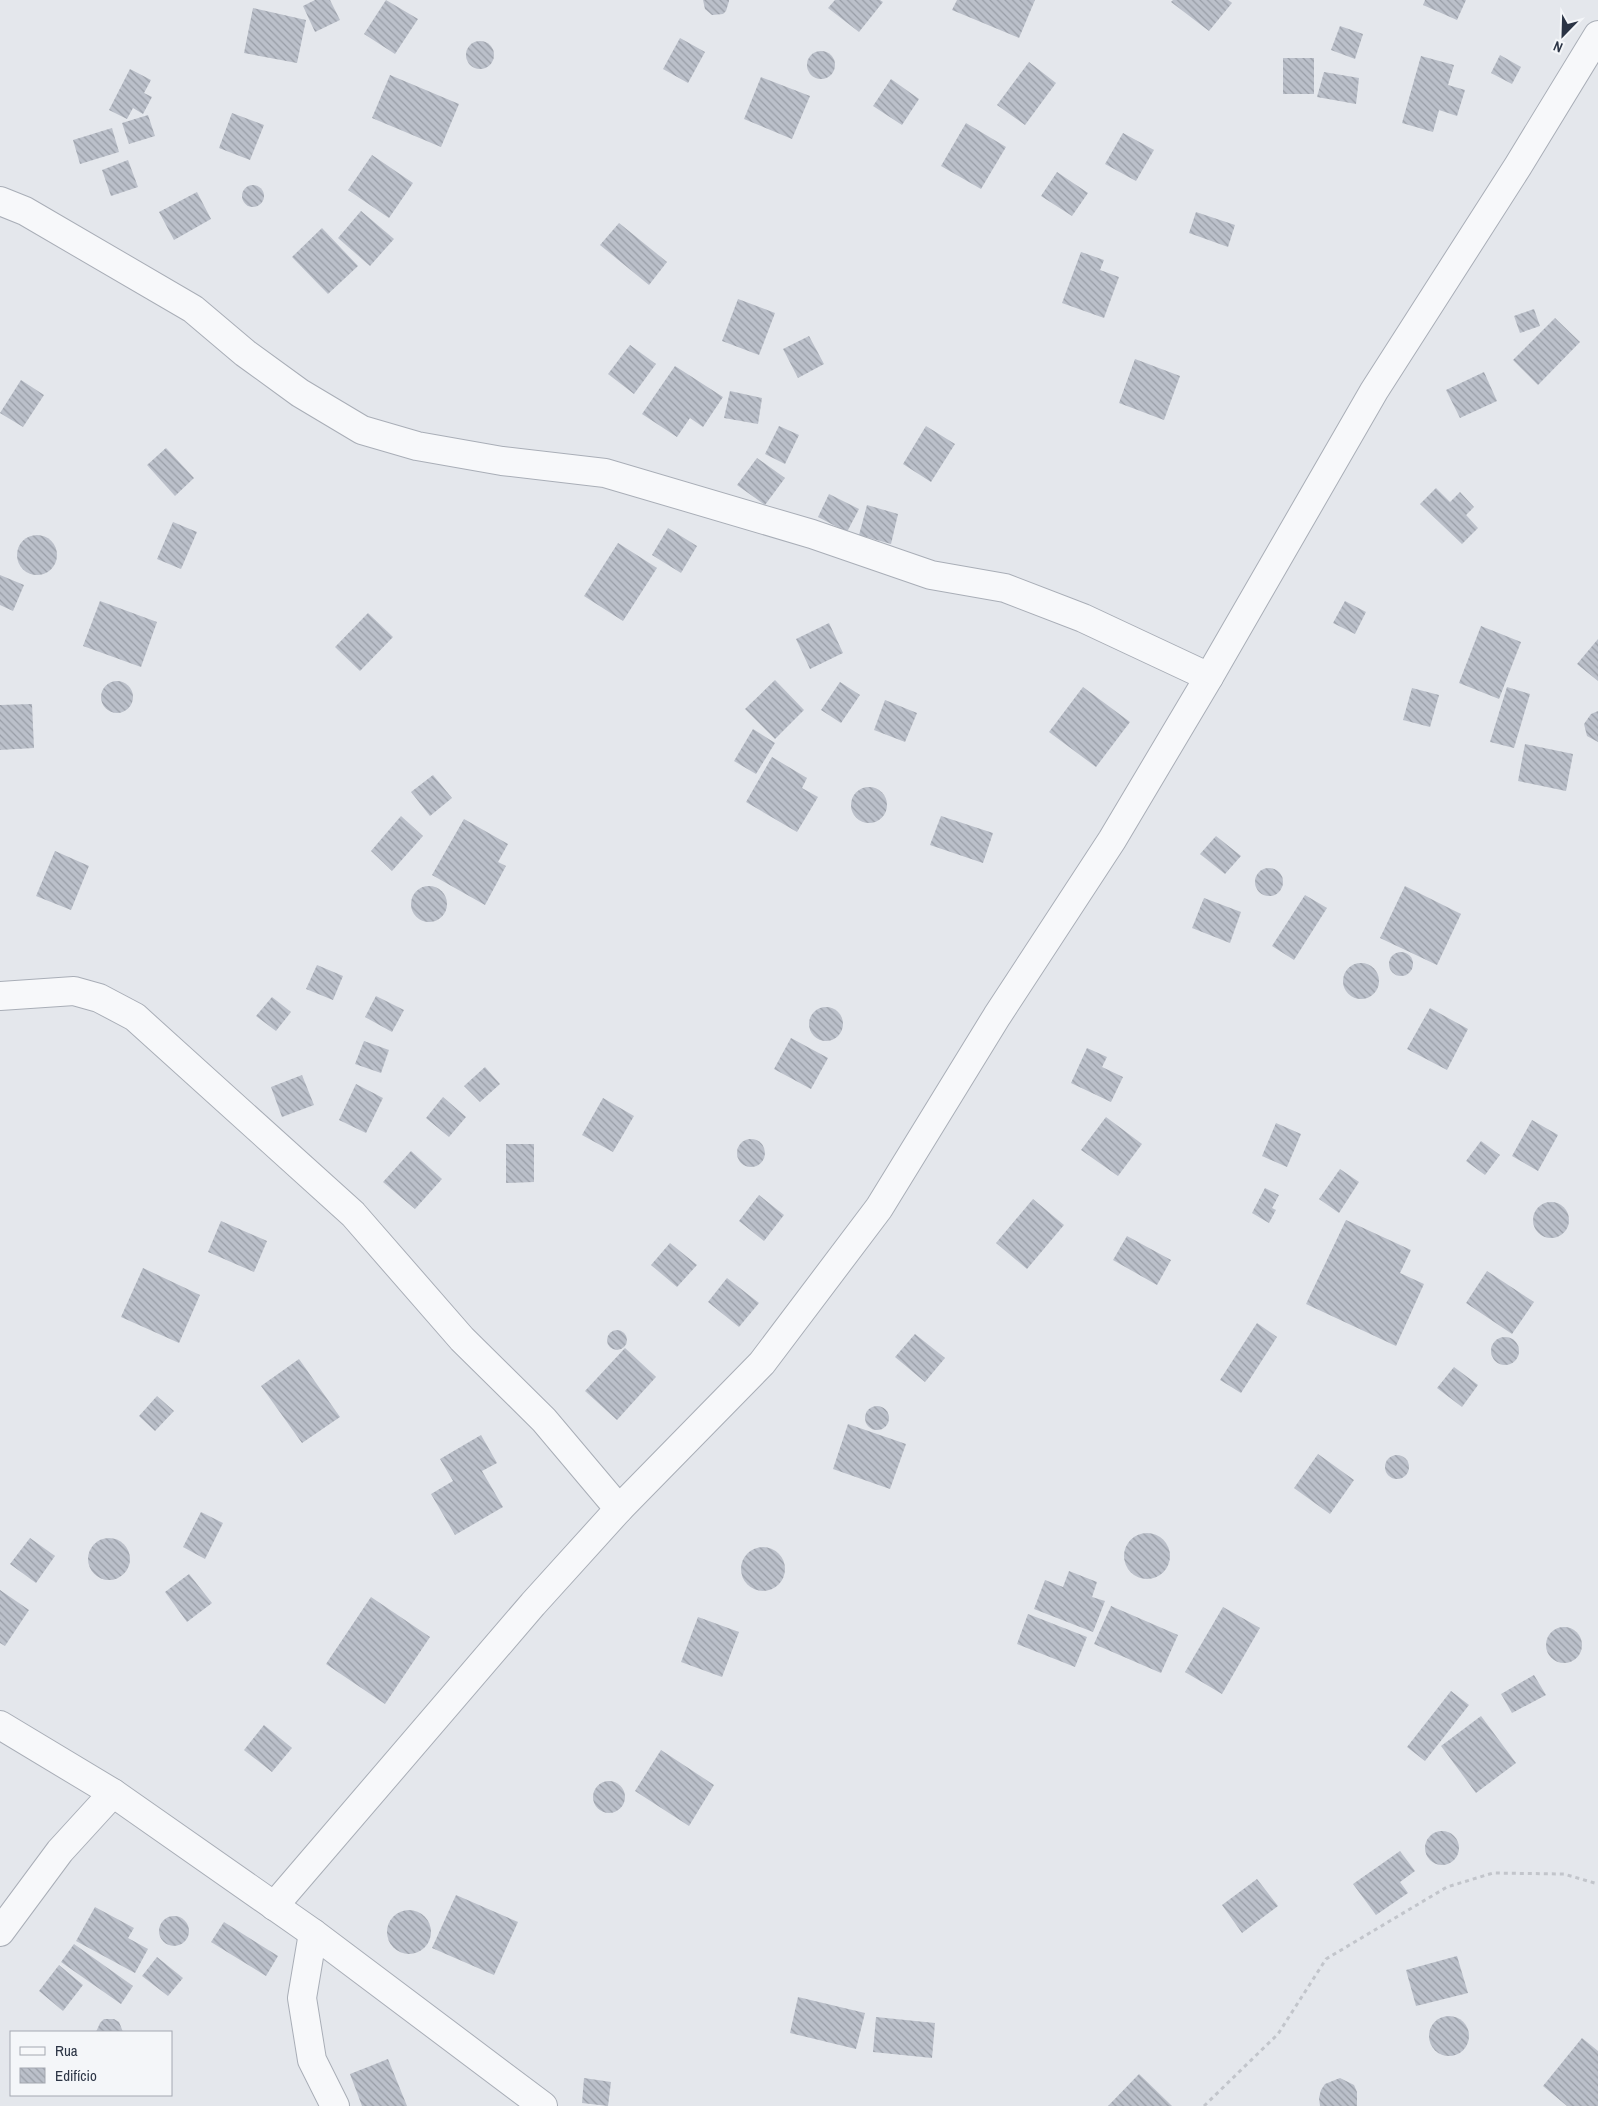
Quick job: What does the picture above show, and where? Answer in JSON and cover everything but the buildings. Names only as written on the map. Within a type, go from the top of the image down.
[{"type":"street","points":[[274,1906],[520,1619],[619,1509],[762,1363],[879,1208],[997,1016],[1112,840],[1209,677],[1374,391],[1518,166],[1598,35]]},
{"type":"street","points":[[0,201],[33,216],[193,308],[245,353],[300,393],[362,430],[417,446],[502,461],[605,473],[812,534],[931,575],[1004,588],[1083,618],[1209,677]]},
{"type":"street","points":[[0,996],[74,991],[99,998],[135,1017],[353,1214],[462,1339],[544,1420],[619,1509]]},
{"type":"street","points":[[0,1725],[112,1793],[313,1933],[543,2106]]},
{"type":"street","points":[[0,1932],[60,1851],[112,1793]]},
{"type":"street","points":[[313,1933],[302,1998],[312,2060],[335,2106]]},
{"type":"path","points":[[1204,2106],[1278,2034],[1326,1959],[1446,1887],[1493,1873],[1564,1874],[1598,1884]]}]
